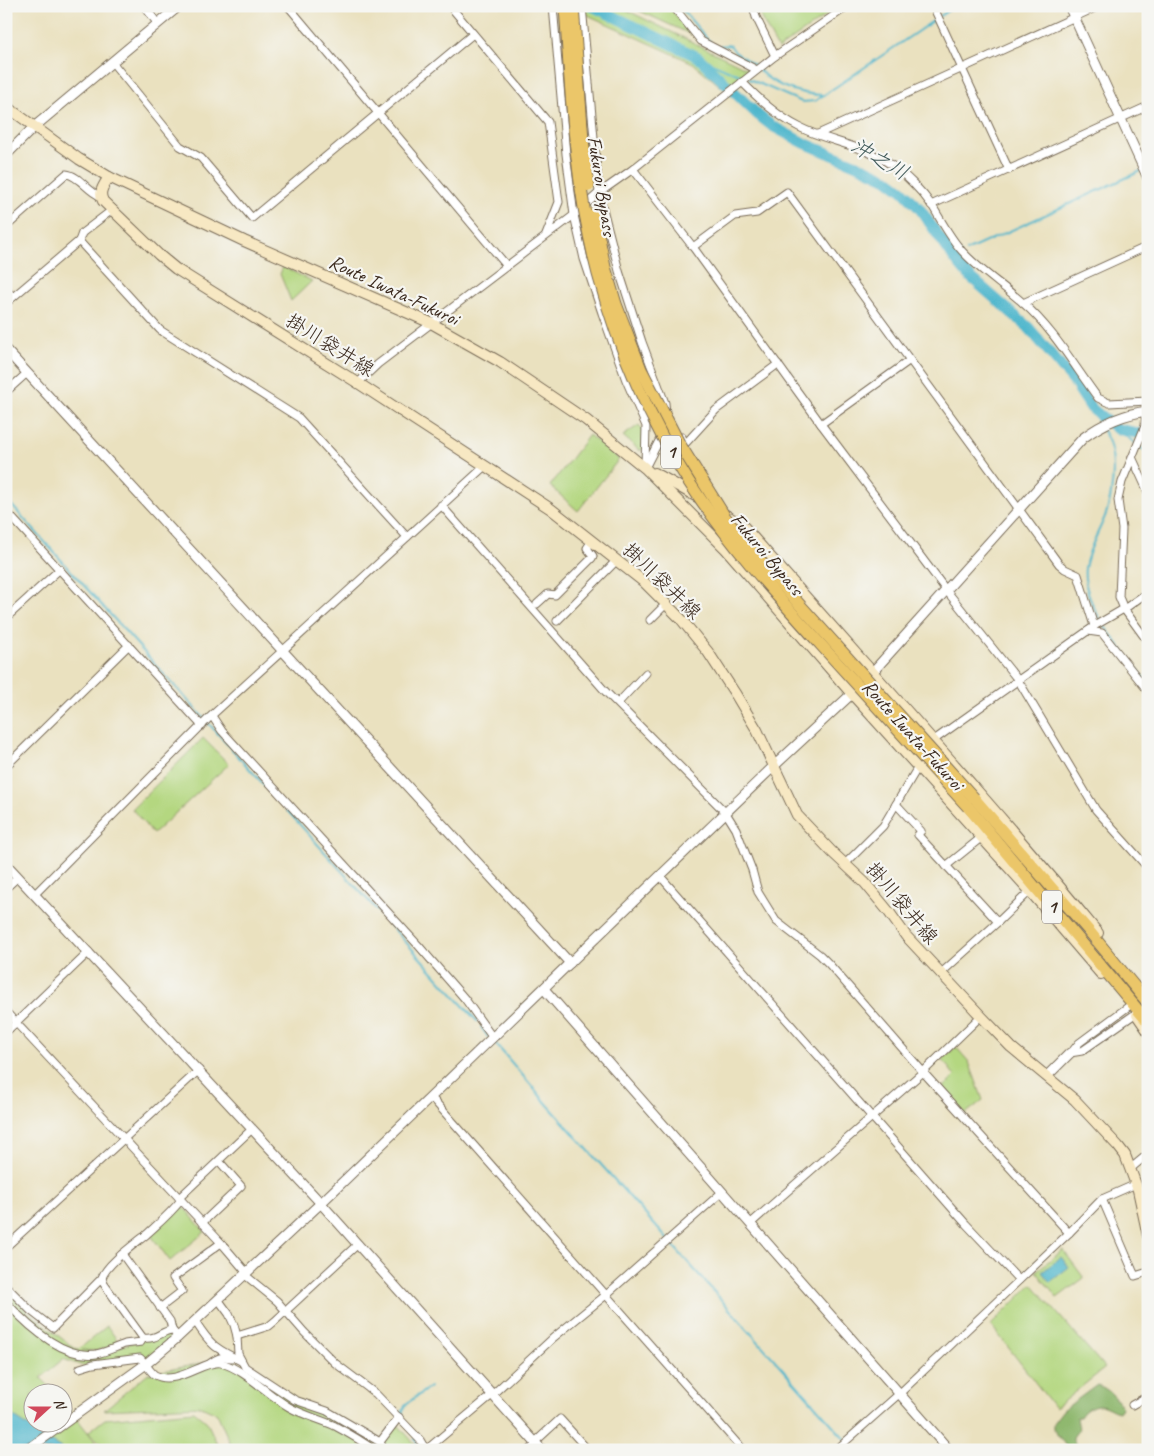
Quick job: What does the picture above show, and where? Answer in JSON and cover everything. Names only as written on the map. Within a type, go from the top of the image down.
[{"type":"highway","name":"Fukuroi Bypass","points":[[565,6],[575,140],[589,230],[598,273],[631,371],[646,406],[689,482],[716,522],[754,570],[1147,995]]},
{"type":"highway","name":"Fukuroi Bypass","points":[[573,6],[587,176],[605,267],[616,304],[641,369],[675,435],[725,517],[763,564],[971,803],[1148,1022]]},
{"type":"main road","points":[[6,106],[79,159],[109,178],[100,196]]},
{"type":"main road","name":"Route Iwata-Fukuroi","points":[[109,178],[244,241],[431,323],[500,362],[546,392],[586,420],[645,468],[726,548],[852,694],[1030,891],[1148,1031]]},
{"type":"main road","name":"掛川袋井線","points":[[100,196],[158,255],[176,269],[358,383],[551,509],[644,582],[708,652],[757,730],[797,815],[865,883],[906,936],[980,1016],[1012,1047],[1075,1100],[1125,1155],[1136,1184],[1148,1236]]},
{"type":"main road","name":"Route Iwata-Fukuroi","points":[[645,468],[702,500],[744,527],[872,673],[934,740],[1070,899],[1147,995]]},
{"type":"street","points":[[144,6],[158,24]]},
{"type":"street","points":[[6,155],[34,127],[179,6]]},
{"type":"street","points":[[288,6],[507,266]]},
{"type":"street","points":[[450,6],[548,122],[559,202],[546,236]]},
{"type":"street","points":[[553,6],[566,154],[574,215],[584,258],[602,313],[626,380],[646,426],[645,468]]},
{"type":"street","points":[[582,6],[599,193],[619,271],[642,342],[665,403],[667,417],[662,435],[645,468]]},
{"type":"street","points":[[673,6],[701,41],[757,70]]},
{"type":"street","points":[[753,6],[756,17],[775,56]]},
{"type":"street","points":[[358,383],[378,364],[574,215],[599,193],[633,169],[775,56],[848,6]]},
{"type":"street","points":[[1069,6],[1148,178]]},
{"type":"street","points":[[818,134],[1099,6]]},
{"type":"street","points":[[935,9],[1009,170]]},
{"type":"street","points":[[112,62],[180,146],[201,158],[252,218],[474,34]]},
{"type":"street","points":[[742,82],[762,101],[798,126],[872,152],[891,164],[911,182],[931,205],[951,238],[976,266],[1024,303],[1060,344],[1098,398],[1109,403],[1148,401]]},
{"type":"street","points":[[931,205],[1148,106]]},
{"type":"street","points":[[633,169],[693,247],[821,424],[946,590],[1018,680],[1096,810],[1147,865]]},
{"type":"street","points":[[6,227],[66,174],[72,174],[94,194],[100,196]]},
{"type":"street","points":[[693,247],[735,216],[757,213],[787,192],[1059,564],[1078,575],[1093,627],[1102,633],[1148,691]]},
{"type":"street","points":[[6,304],[79,240],[82,233],[112,210]]},
{"type":"street","points":[[79,240],[160,330],[299,418],[407,536]]},
{"type":"street","points":[[1024,303],[1148,246]]},
{"type":"street","points":[[6,290],[13,297]]},
{"type":"street","points":[[6,350],[570,963]]},
{"type":"street","points":[[821,424],[910,360]]},
{"type":"street","points":[[667,417],[677,428],[686,444],[716,410],[778,364]]},
{"type":"street","points":[[6,392],[27,372]]},
{"type":"street","points":[[27,1450],[146,1364],[175,1333],[195,1321],[494,1038],[774,766],[852,694],[1083,438],[1097,428],[1121,416],[1147,411],[1145,426],[1122,482],[1118,500],[1122,529],[1119,597],[1124,609],[1148,642]]},
{"type":"street","points":[[1132,457],[1148,492]]},
{"type":"street","points":[[35,894],[211,716],[485,466]]},
{"type":"street","points":[[441,506],[599,684],[726,813],[742,846],[758,892],[776,921],[829,964],[1069,1233]]},
{"type":"street","points":[[6,511],[203,726]]},
{"type":"street","points":[[537,604],[548,594],[555,595],[592,558],[593,556],[587,548],[592,541]]},
{"type":"street","points":[[557,620],[617,560]]},
{"type":"street","points":[[6,618],[60,569]]},
{"type":"street","points":[[934,740],[1106,618],[1124,609],[1148,592]]},
{"type":"street","points":[[650,620],[666,604]]},
{"type":"street","points":[[6,766],[129,645]]},
{"type":"street","points":[[618,703],[646,673]]},
{"type":"street","points":[[211,716],[222,731],[418,944],[465,999],[494,1038]]},
{"type":"street","points":[[845,864],[883,826],[918,767]]},
{"type":"street","points":[[896,804],[921,831],[918,835],[998,922]]},
{"type":"street","points":[[946,866],[982,837]]},
{"type":"street","points":[[6,864],[321,1203],[493,1394],[536,1446],[560,1419],[588,1450]]},
{"type":"street","points":[[6,888],[18,876]]},
{"type":"street","points":[[661,877],[966,1224],[1019,1280]]},
{"type":"street","points":[[940,974],[1030,891]]},
{"type":"street","points":[[6,1032],[89,952]]},
{"type":"street","points":[[544,989],[948,1450]]},
{"type":"street","points":[[1047,1076],[1070,1053],[1082,1051],[1132,1010]]},
{"type":"street","points":[[6,1012],[222,1244],[246,1274],[286,1310],[304,1332],[335,1363],[376,1394],[420,1440],[426,1450],[493,1394],[554,1338],[606,1295],[722,1192]]},
{"type":"street","points":[[750,1224],[924,1072],[980,1016]]},
{"type":"street","points":[[6,1247],[199,1070]]},
{"type":"street","points":[[431,1097],[743,1450]]},
{"type":"street","points":[[6,1286],[31,1312],[52,1328],[102,1278],[102,1275],[122,1254],[146,1234],[252,1129]]},
{"type":"street","points":[[1130,1169],[1148,1154]]},
{"type":"street","points":[[202,1223],[241,1186],[218,1161]]},
{"type":"street","points":[[836,1450],[899,1394],[1102,1200],[1136,1184]]},
{"type":"street","points":[[1102,1200],[1135,1276],[1148,1272]]},
{"type":"street","points":[[160,1308],[182,1292],[173,1278],[222,1244]]},
{"type":"street","points":[[237,1336],[269,1326],[358,1244]]},
{"type":"street","points":[[122,1254],[170,1321],[175,1333]]},
{"type":"street","points":[[102,1278],[104,1284],[143,1338]]},
{"type":"street","points":[[218,1299],[230,1314],[237,1336],[238,1354],[245,1367],[295,1400],[327,1411],[380,1442],[384,1450]]},
{"type":"street","points":[[6,1302],[36,1330],[71,1352],[80,1354],[97,1354],[125,1344],[141,1342],[143,1338],[158,1336],[168,1330],[175,1333]]},
{"type":"street","points":[[195,1321],[207,1341],[241,1361]]},
{"type":"street","points":[[97,1354],[98,1363]]},
{"type":"street","points":[[207,1365],[216,1358],[223,1356],[241,1361]]},
{"type":"street","points":[[80,1368],[98,1363],[140,1358],[155,1375],[167,1377],[188,1374],[207,1365],[221,1363],[249,1378],[291,1408],[334,1426],[374,1450]]},
{"type":"street","points":[[1132,1405],[1148,1396]]},
{"type":"street","points":[[380,1442],[399,1417]]},
{"type":"green space","points":[[568,6],[618,6],[752,71],[725,90],[693,63]]},
{"type":"green space","points":[[629,6],[668,6],[692,35]]},
{"type":"green space","points":[[759,6],[840,6],[778,49],[761,18]]},
{"type":"green space","points":[[283,267],[312,281],[291,301],[280,274]]},
{"type":"green space","points":[[639,425],[642,429],[644,447],[640,451],[623,436]]},
{"type":"green space","points":[[589,435],[619,459],[578,511],[550,486]]},
{"type":"green space","points":[[203,738],[229,764],[153,834],[132,809]]},
{"type":"green space","points":[[956,1047],[969,1062],[983,1100],[965,1114],[943,1088],[955,1076],[942,1059]]},
{"type":"green space","points":[[182,1205],[205,1232],[170,1261],[150,1234]]},
{"type":"green space","points":[[1063,1250],[1084,1278],[1057,1298],[1036,1271]]},
{"type":"green space","points":[[1032,1284],[1105,1368],[1055,1408],[991,1325]]},
{"type":"green space","points":[[6,1286],[27,1311],[74,1348],[79,1349],[107,1326],[120,1344],[95,1351],[82,1350],[95,1354],[97,1360],[83,1366],[63,1359],[41,1378],[47,1384],[22,1384],[22,1434],[72,1434],[72,1412],[102,1450],[6,1450]]},
{"type":"green space","points":[[170,1330],[174,1337],[148,1357],[100,1363],[97,1354]]},
{"type":"green space","points":[[230,1358],[306,1404],[382,1440],[398,1425],[418,1450],[233,1450],[217,1413],[201,1406],[104,1410],[147,1374]]},
{"type":"green space","points":[[1097,1385],[1105,1388],[1112,1394],[1122,1408],[1119,1412],[1101,1405],[1087,1409],[1080,1417],[1077,1417],[1079,1429],[1073,1437],[1073,1441],[1081,1450],[1069,1450],[1053,1429],[1053,1423],[1063,1410]]},
{"type":"green space","points":[[194,1411],[207,1422],[220,1450],[109,1450],[88,1432],[105,1419]]},
{"type":"water","points":[[1061,1257],[1069,1267],[1050,1282],[1042,1272]]},
{"type":"water","points":[[6,1410],[22,1422],[22,1434],[40,1434],[64,1450],[10,1450],[6,1446]]},
{"type":"waterway","name":"沖之川","points":[[592,6],[698,57],[758,115],[772,126],[804,143],[887,179],[903,191],[920,209],[967,274],[1029,328],[1074,382],[1091,408],[1117,429],[1148,435]]},
{"type":"waterway","points":[[679,6],[710,42]]},
{"type":"waterway","points":[[940,16],[955,6]]},
{"type":"waterway","points":[[749,79],[802,102],[815,101],[936,19]]},
{"type":"waterway","points":[[719,46],[730,45],[735,52],[756,66]]},
{"type":"waterway","points":[[698,57],[744,77]]},
{"type":"waterway","points":[[759,70],[780,85],[797,91],[823,95]]},
{"type":"waterway","points":[[966,251],[1141,171]]},
{"type":"waterway","points":[[953,257],[961,253]]},
{"type":"waterway","name":"沖之川","points":[[1091,408],[1100,425]]},
{"type":"waterway","points":[[1100,619],[1089,595],[1085,581],[1085,568],[1110,499],[1113,471],[1112,453],[1102,429]]},
{"type":"waterway","points":[[1117,429],[1136,444]]},
{"type":"waterway","points":[[1140,447],[1148,453]]},
{"type":"waterway","points":[[6,499],[477,1021]]},
{"type":"waterway","points":[[1102,623],[1148,683]]},
{"type":"waterway","points":[[481,1027],[488,1037]]},
{"type":"waterway","points":[[494,1042],[845,1439]]},
{"type":"waterway","points":[[401,1416],[406,1404],[430,1387]]},
{"type":"waterway","points":[[415,1439],[421,1450]]},
{"type":"waterway","points":[[848,1442],[855,1450]]}]
